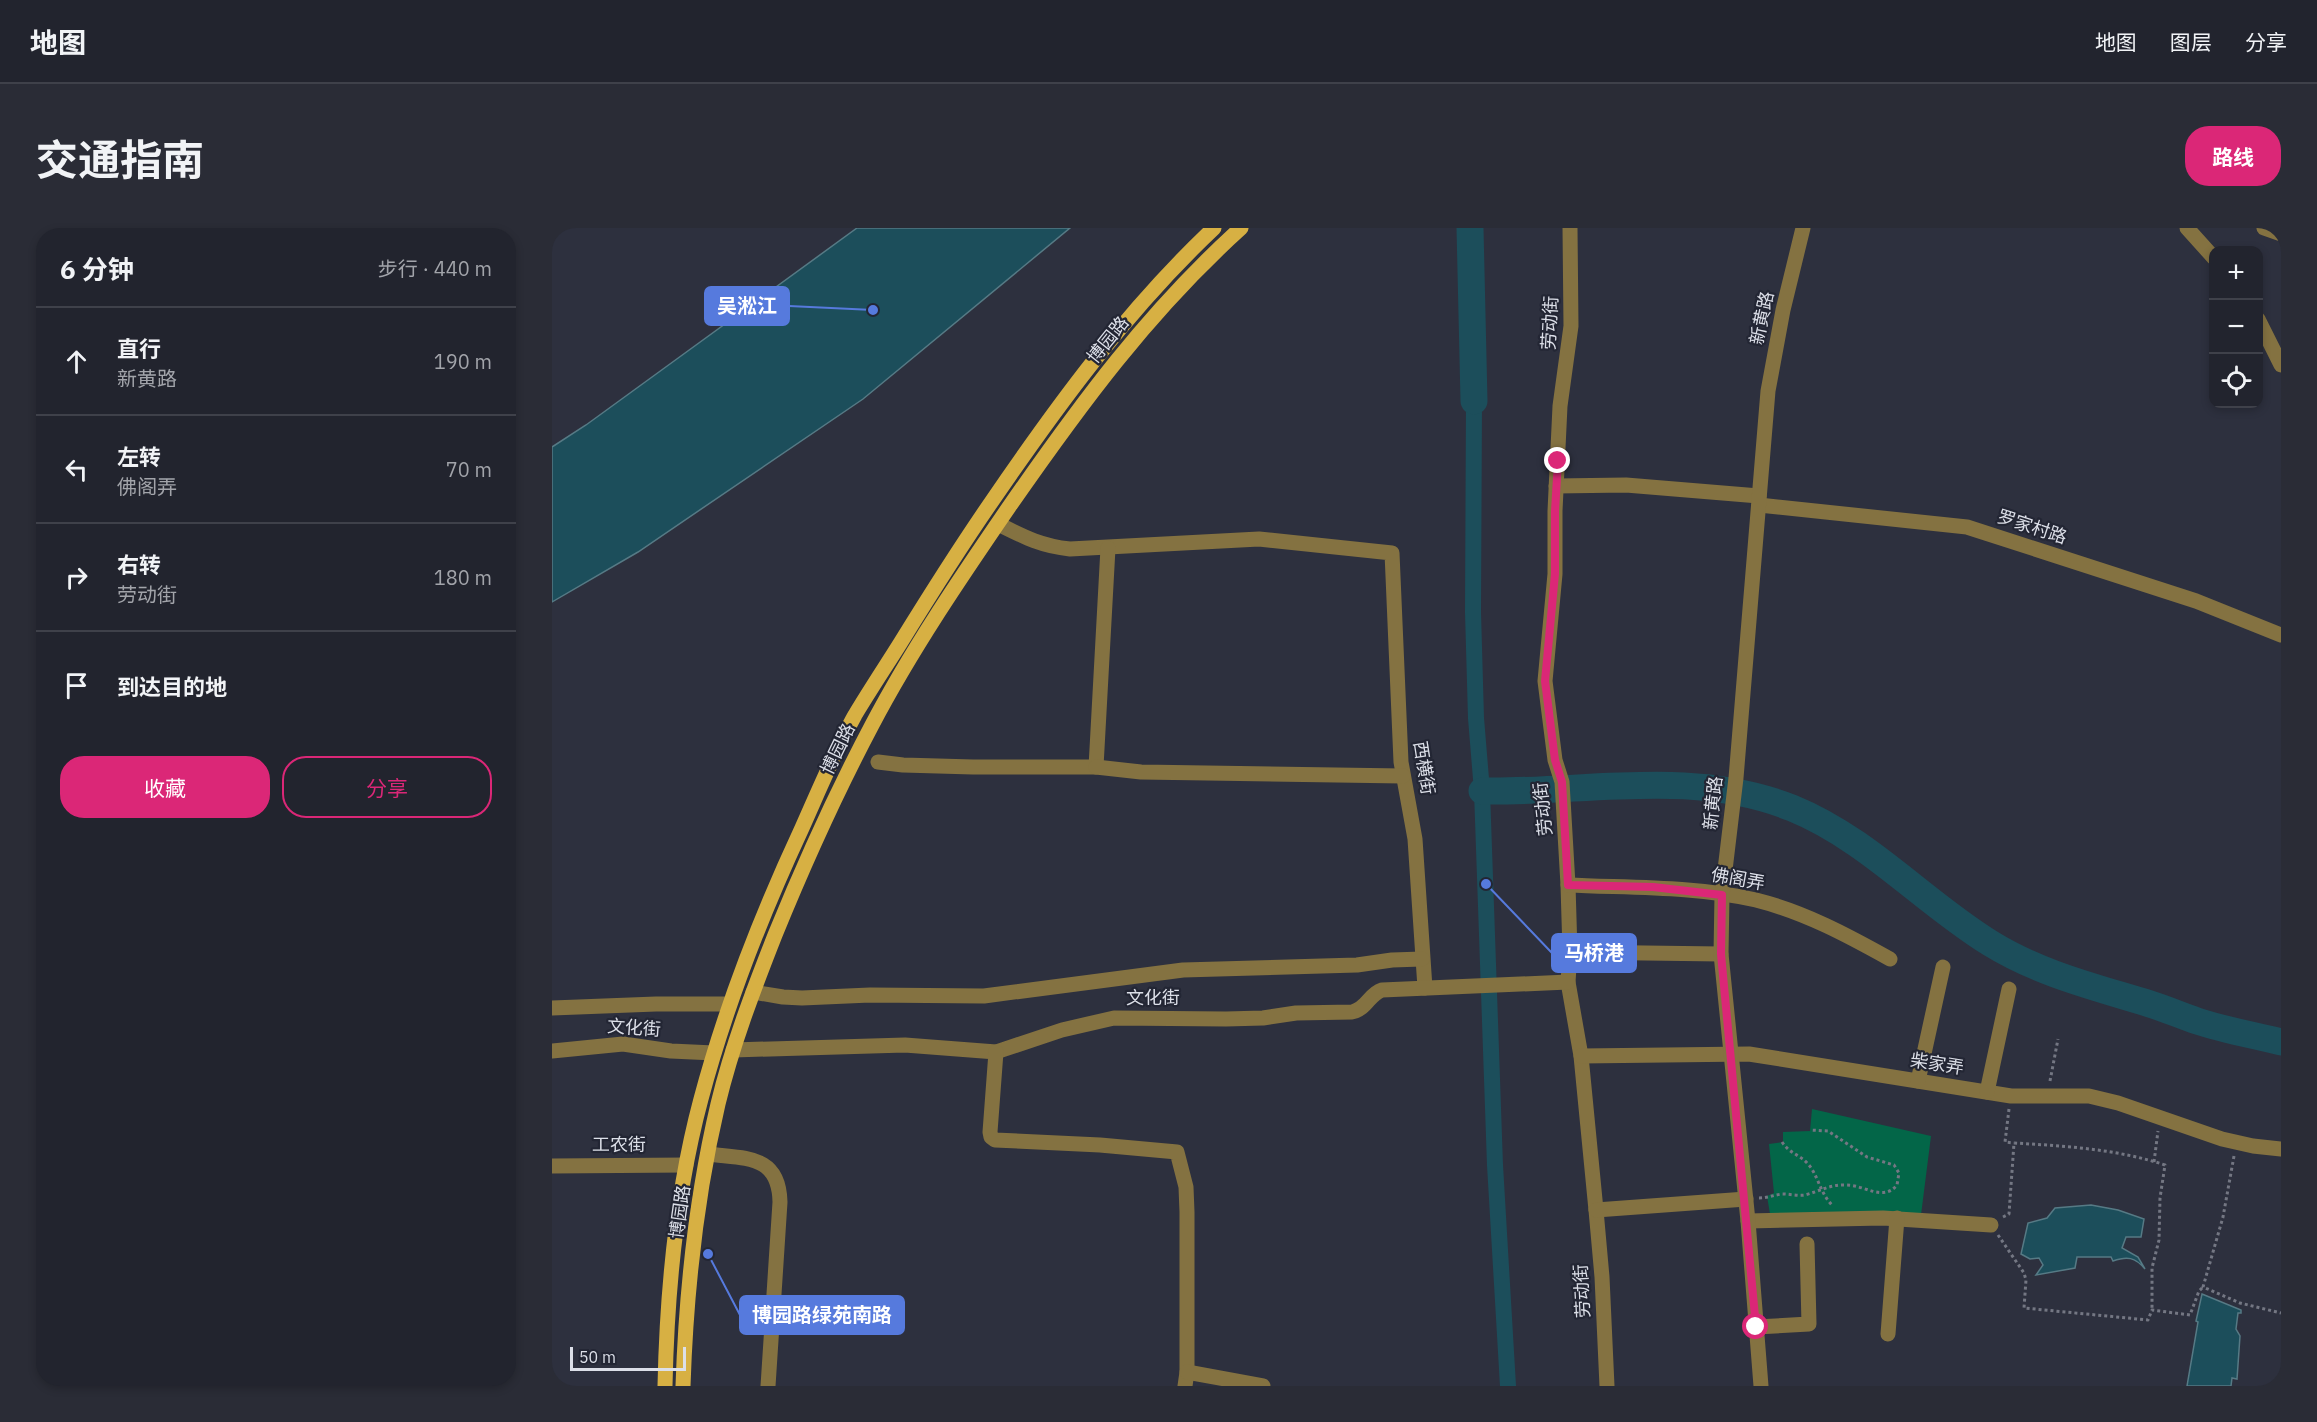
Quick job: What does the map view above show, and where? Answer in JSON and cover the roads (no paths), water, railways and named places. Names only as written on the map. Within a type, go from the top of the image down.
[{"type":"main road","name":"博园路","points":[[665,1386],[666,1340],[676,1235],[686,1165],[700,1101],[729,1004],[775,886],[855,716],[945,569],[1074,384],[1148,295],[1214,228]]},
{"type":"main road","name":"博园路","points":[[683,1386],[684,1341],[708,1154],[733,1050],[792,893],[872,723],[960,578],[1088,395],[1161,306],[1241,228]]},
{"type":"street","name":"劳动街","points":[[1570,228],[1571,332],[1560,406],[1555,574],[1545,681],[1555,760],[1562,789],[1568,885],[1570,952],[1568,982],[1581,1056],[1596,1210],[1607,1386]]},
{"type":"street","name":"新黄路","points":[[1761,1386],[1746,1199],[1721,954],[1722,895],[1736,778],[1768,391],[1774,352],[1803,228]]},
{"type":"street","points":[[2187,228],[2209,252]]},
{"type":"street","points":[[2264,228],[2281,234]]},
{"type":"street","points":[[2263,327],[2281,365]]},
{"type":"street","name":"罗家村路","points":[[1556,486],[1626,485],[1967,527],[2196,601],[2281,635]]},
{"type":"street","points":[[998,524],[1033,542],[1050,547],[1108,548],[1096,767]]},
{"type":"street","name":"西横街","points":[[1108,548],[1259,539],[1392,553],[1400,744],[1403,776],[1415,839],[1425,988]]},
{"type":"street","points":[[878,762],[973,767],[1096,767],[1141,772],[1403,776]]},
{"type":"street","name":"佛阁弄","points":[[1568,885],[1653,887],[1755,900],[1804,916],[1850,936],[1890,958]]},
{"type":"street","points":[[1570,952],[1721,954]]},
{"type":"street","points":[[753,992],[802,998],[870,995],[984,996],[1183,970],[1357,965],[1422,959]]},
{"type":"street","points":[[1918,1081],[1943,967]]},
{"type":"street","name":"文化街","points":[[733,1050],[905,1045],[996,1052],[1062,1030],[1114,1018],[1235,1019],[1296,1013],[1352,1012],[1364,1007],[1376,992],[1568,982]]},
{"type":"street","points":[[1987,1092],[2009,989]]},
{"type":"street","points":[[552,1008],[729,1004]]},
{"type":"street","name":"文化街","points":[[552,1051],[623,1044],[671,1051],[714,1053]]},
{"type":"street","points":[[996,1052],[990,1132],[991,1137],[995,1140],[1100,1145],[1177,1152],[1186,1187],[1186,1379],[1263,1386]]},
{"type":"street","name":"柴家弄","points":[[1581,1056],[1730,1054],[1776,1058],[2011,1096],[2082,1096],[2105,1099],[2237,1143],[2281,1149]]},
{"type":"street","points":[[708,1154],[757,1161],[769,1167],[777,1181],[780,1202],[768,1386]]},
{"type":"street","name":"工农街","points":[[552,1166],[686,1165]]},
{"type":"street","points":[[1596,1210],[1746,1199]]},
{"type":"street","points":[[1888,1334],[1897,1218]]},
{"type":"street","points":[[1748,1221],[1897,1218],[1991,1225]]},
{"type":"street","points":[[1756,1327],[1809,1324],[1807,1244]]},
{"type":"water","points":[[857,228],[1070,228],[863,399],[638,552],[552,602],[552,447],[586,425]]},
{"type":"water","points":[[2091,1205],[2118,1210],[2144,1219],[2141,1237],[2126,1237],[2122,1248],[2138,1257],[2145,1269],[2138,1262],[2130,1259],[2122,1258],[2113,1261],[2111,1257],[2077,1257],[2075,1268],[2036,1275],[2043,1265],[2039,1258],[2030,1259],[2021,1254],[2028,1223],[2047,1218],[2055,1208]]},
{"type":"water","points":[[2202,1294],[2241,1310],[2241,1313],[2238,1313],[2236,1329],[2240,1336],[2237,1379],[2232,1378],[2231,1386],[2187,1386]]},
{"type":"waterway","points":[[1470,228],[1474,401]]},
{"type":"waterway","points":[[1474,401],[1473,612],[1476,718],[1482,791],[1495,1165],[1508,1386]]},
{"type":"waterway","points":[[1482,791],[1638,785],[1716,789],[1754,796],[1792,808],[1845,836],[1965,926],[1990,943],[2028,963],[2068,979],[2207,1024],[2281,1042]]},
{"type":"place","name":"吴淞江","points":[[873,310]]},
{"type":"place","name":"马桥港","points":[[1486,884]]},
{"type":"place","name":"博园路绿苑南路","points":[[708,1254]]}]
